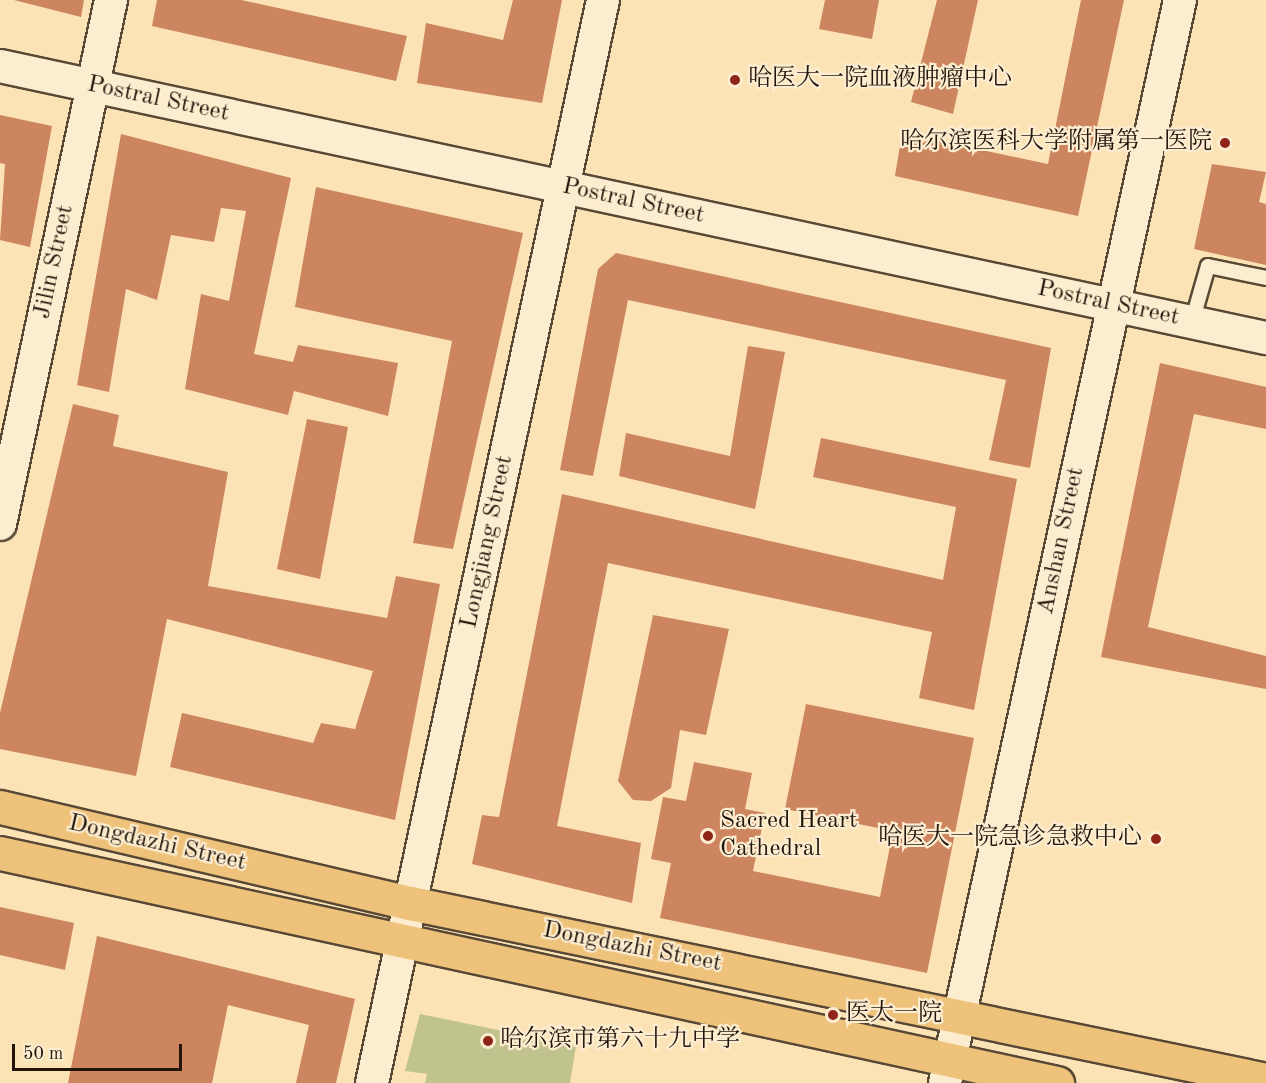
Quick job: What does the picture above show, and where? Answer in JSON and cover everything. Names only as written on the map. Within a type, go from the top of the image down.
[{"type":"main road","name":"Dongdazhi Street","points":[[0,807],[410,903],[960,1014],[1266,1080]]},
{"type":"main road","name":"Dongdazhi Street","points":[[0,853],[402,941],[947,1072],[1057,1083]]},
{"type":"street","name":"Jilin Street","points":[[0,524],[111,0]]},
{"type":"street","name":"Longjiang Street","points":[[372,1083],[603,0]]},
{"type":"street","name":"Anshan Street","points":[[947,1072],[1180,0]]},
{"type":"street","name":"Postral Street","points":[[0,66],[1266,338]]},
{"type":"lane","points":[[1192,322],[1208,266],[1266,278]]},
{"type":"green space","points":[[420,1014],[576,1046],[570,1083],[425,1083],[427,1074],[405,1071]]},
{"type":"building","points":[[14,0],[84,0],[81,17]]},
{"type":"building","points":[[157,0],[241,0],[407,36],[396,81],[152,26]]},
{"type":"building","points":[[513,0],[562,0],[542,103],[417,83],[426,23],[503,40]]},
{"type":"building","points":[[825,0],[879,0],[872,39],[819,29]]},
{"type":"building","points":[[937,0],[978,0],[953,114],[911,102]]},
{"type":"building","points":[[1081,0],[1124,0],[1078,216],[895,176],[902,133],[1048,164]]},
{"type":"building","points":[[0,115],[52,126],[30,247],[0,240],[5,164],[0,163]]},
{"type":"building","points":[[121,134],[291,178],[254,354],[293,362],[298,345],[398,363],[388,416],[294,391],[288,415],[185,389],[201,294],[229,301],[246,211],[221,208],[214,242],[171,235],[157,300],[126,289],[109,392],[77,385]]},
{"type":"building","name":"哈尔滨医科大学附属第一医院","points":[[1212,164],[1266,172],[1259,202],[1266,204],[1266,265],[1194,249]]},
{"type":"building","points":[[316,187],[523,233],[453,549],[413,543],[452,341],[295,307]]},
{"type":"building","points":[[616,253],[1051,348],[1030,468],[989,460],[1006,380],[628,300],[593,476],[560,470],[598,269]]},
{"type":"building","points":[[748,346],[785,352],[755,509],[619,476],[626,433],[730,456]]},
{"type":"building","points":[[1160,363],[1266,387],[1266,429],[1194,414],[1148,627],[1266,656],[1266,689],[1101,657]]},
{"type":"building","points":[[73,404],[119,415],[113,446],[228,472],[208,586],[387,618],[396,576],[440,584],[395,820],[170,767],[182,713],[313,743],[321,723],[355,729],[373,671],[167,619],[136,776],[0,749],[0,713]]},
{"type":"building","points":[[307,419],[348,427],[320,579],[277,569]]},
{"type":"building","points":[[821,438],[1017,479],[974,710],[919,698],[932,632],[608,563],[557,826],[641,843],[632,903],[472,864],[482,815],[499,817],[562,494],[943,580],[956,507],[813,477]]},
{"type":"building","points":[[653,615],[729,629],[706,735],[680,730],[671,788],[651,801],[633,800],[618,781]]},
{"type":"building","points":[[806,704],[974,738],[927,973],[660,918],[671,863],[651,859],[663,797],[686,801],[694,762],[752,773],[745,809],[765,813],[753,871],[880,897],[893,831],[785,809]]},
{"type":"building","points":[[0,907],[74,923],[65,970],[0,955]]},
{"type":"building","points":[[97,936],[355,999],[336,1083],[296,1083],[309,1025],[228,1005],[212,1083],[68,1083]]},
{"type":"place","name":"哈医大一院血液肿瘤中心","points":[[735,80]]},
{"type":"place","name":"哈尔滨医科大学附属第一医院","points":[[1225,143]]},
{"type":"place","name":"Sacred Heart Cathedral","points":[[708,836]]},
{"type":"place","name":"哈医大一院急诊急救中心","points":[[1156,839]]},
{"type":"place","name":"医大一院","points":[[833,1015]]},
{"type":"place","name":"哈尔滨市第六十九中学","points":[[488,1041]]}]
